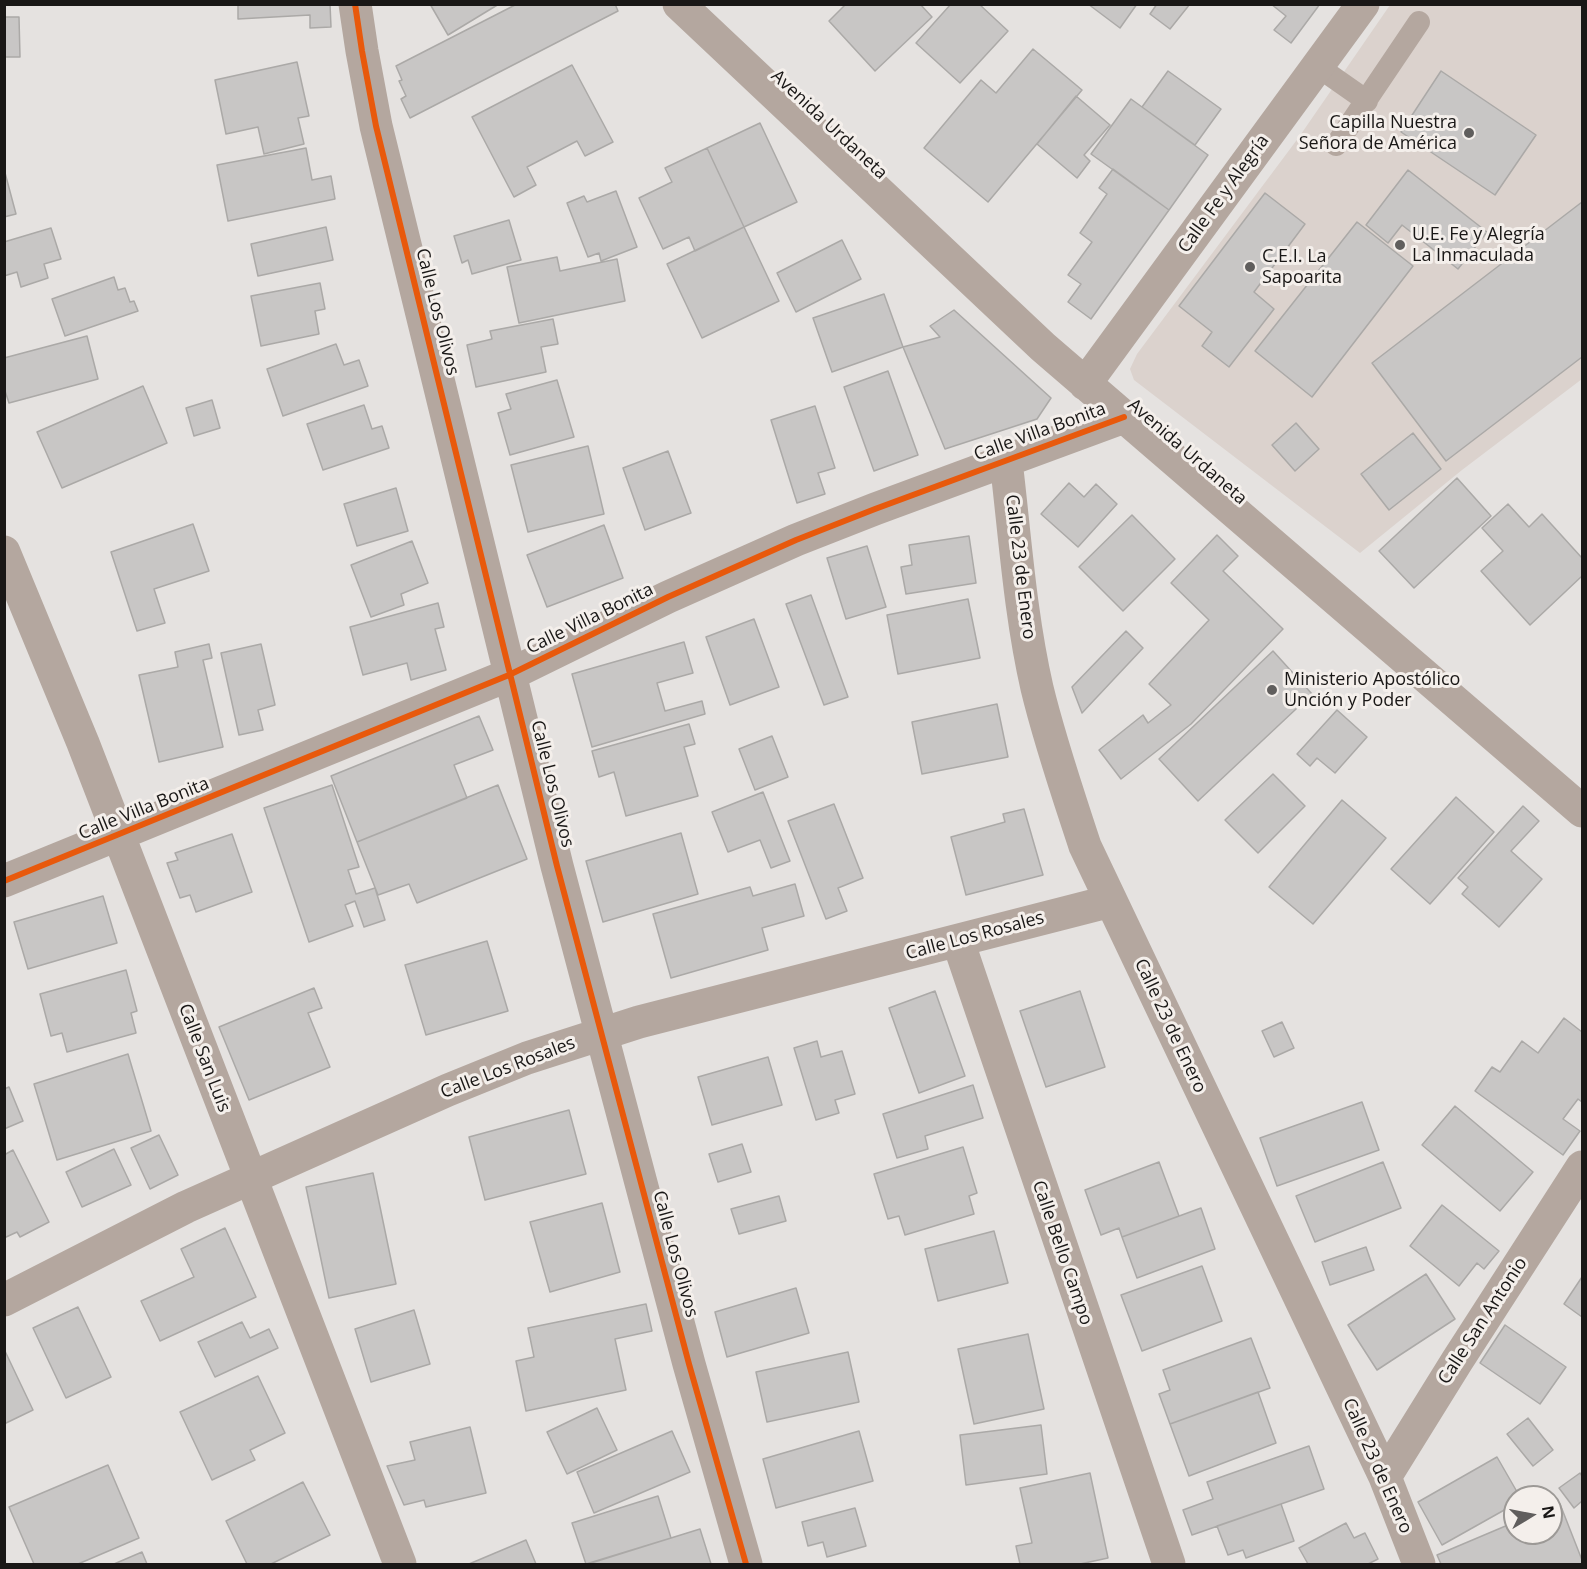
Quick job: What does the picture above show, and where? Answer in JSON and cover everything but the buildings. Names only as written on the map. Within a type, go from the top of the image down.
[{"type":"street","name":"Calle Los Olivos","points":[[355,4],[376,126],[509,675],[689,1364],[746,1564]]},
{"type":"street","name":"Avenida Urdaneta","points":[[679,4],[1043,348],[1582,811]]},
{"type":"street","name":"Calle Fe y Alegría","points":[[1085,384],[1363,4]]},
{"type":"street","name":"Calle Villa Bonita","points":[[4,881],[509,675],[737,566],[875,509],[1124,417]]},
{"type":"street","name":"Calle 23 de Enero","points":[[1006,461],[1023,609],[1037,687],[1056,760],[1082,836],[1385,1477],[1419,1564]]},
{"type":"street","name":"Calle San Luis","points":[[4,552],[119,836],[400,1564]]},
{"type":"street","name":"Calle Los Rosales","points":[[4,1300],[250,1178],[448,1090],[527,1058],[639,1022],[1111,901]]},
{"type":"street","name":"Calle Bello Campo","points":[[958,941],[1169,1564]]},
{"type":"street","name":"Calle San Antonio","points":[[1385,1477],[1582,1167]]},
{"type":"lane","points":[[1336,145],[1419,22]]},
{"type":"lane","points":[[1317,66],[1366,101]]},
{"type":"shaded area","name":"U.E. Fe y Alegría La Inmaculada","points":[[1390,5],[1582,5],[1582,379],[1462,470],[1360,553],[1134,380],[1130,369],[1137,354],[1299,137]]},
{"type":"cycle path","points":[[355,4],[376,126],[557,866],[689,1364],[746,1564]]},
{"type":"cycle path","points":[[4,881],[509,675],[668,597],[796,540],[1124,417]]},
{"type":"place","name":"Capilla Nuestra Señora de América","points":[[1469,133]]},
{"type":"place","name":"U.E. Fe y Alegría La Inmaculada","points":[[1400,245]]},
{"type":"place","name":"C.E.I. La Sapoarita","points":[[1250,267]]},
{"type":"place","name":"Ministerio Apostólico Unción y Poder","points":[[1272,690]]}]
